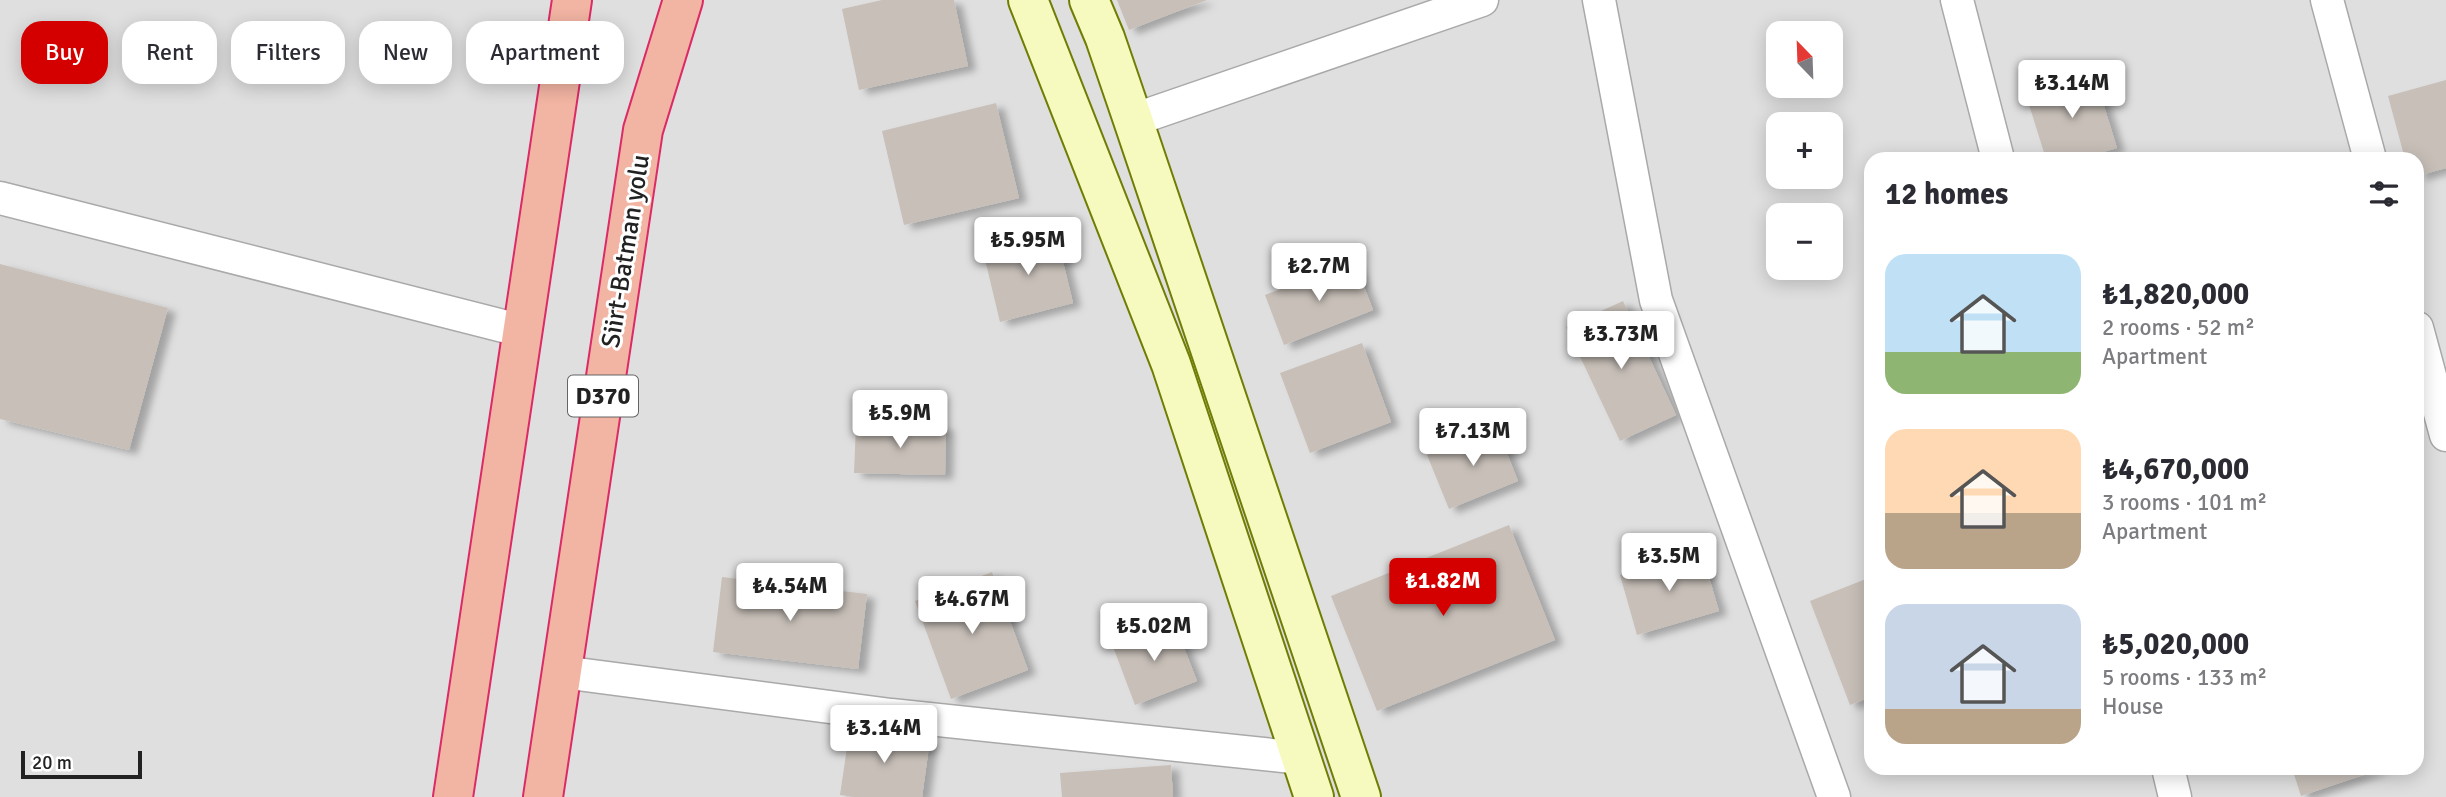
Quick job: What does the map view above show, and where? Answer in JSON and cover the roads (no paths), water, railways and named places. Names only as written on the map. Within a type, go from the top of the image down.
[{"type":"highway","points":[[453,797],[572,0]]},
{"type":"highway","name":"Siirt-Batman yolu","points":[[543,797],[643,131],[683,0]]},
{"type":"main road","points":[[1028,0],[1171,365],[1314,797]]},
{"type":"main road","points":[[1089,0],[1133,120],[1361,797]]},
{"type":"street","points":[[1133,120],[1482,0]]},
{"type":"street","points":[[1599,0],[1656,300],[1834,797]]},
{"type":"street","points":[[1957,0],[1996,152]]},
{"type":"street","points":[[2327,0],[2369,152]]},
{"type":"street","points":[[0,198],[523,331]]},
{"type":"street","points":[[2424,354],[2446,435]]},
{"type":"street","points":[[562,672],[891,715],[1301,758]]},
{"type":"street","points":[[2170,775],[2175,797]]}]
